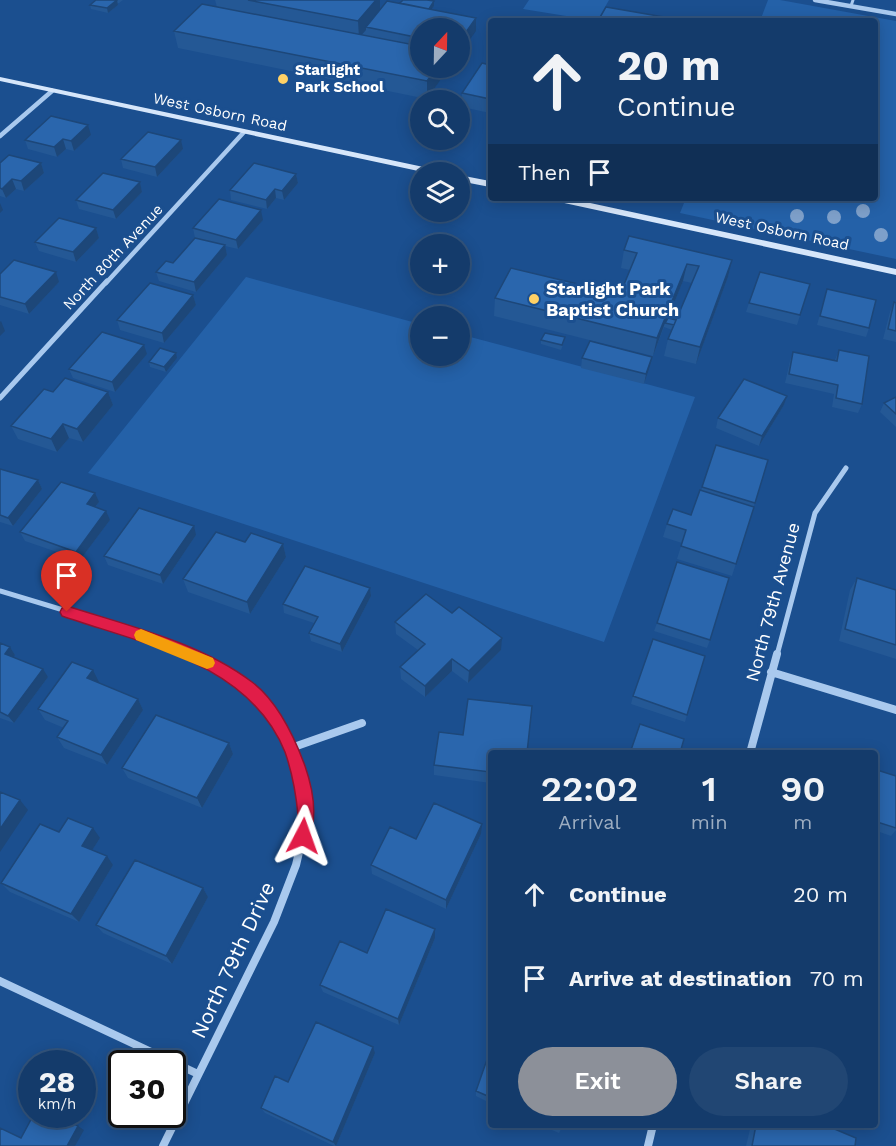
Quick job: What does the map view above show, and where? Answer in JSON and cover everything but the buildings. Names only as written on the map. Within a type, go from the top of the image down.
[{"type":"street","points":[[814,0],[896,14]]},
{"type":"street","name":"West Osborn Road","points":[[0,79],[410,167]]},
{"type":"street","points":[[0,136],[52,91]]},
{"type":"street","name":"North 80th Avenue","points":[[0,398],[244,132]]},
{"type":"street","points":[[470,180],[488,184]]},
{"type":"street","name":"West Osborn Road","points":[[569,201],[896,272]]},
{"type":"street","name":"North 79th Avenue","points":[[751,750],[815,513],[846,468]]},
{"type":"street","name":"North 79th Drive","points":[[0,591],[156,640],[206,662],[248,687],[271,714],[291,748],[300,774],[307,818],[295,872],[263,946],[163,1146]]},
{"type":"street","points":[[771,672],[896,710]]},
{"type":"street","points":[[291,748],[362,723]]},
{"type":"street","points":[[0,981],[198,1074]]},
{"type":"street","points":[[648,1146],[652,1128]]},
{"type":"lane","points":[[851,6],[853,0]]},
{"type":"shaded area","points":[[529,0],[609,0],[599,18],[578,18],[523,9]]},
{"type":"shaded area","points":[[768,0],[780,0],[896,21],[896,259],[680,213],[685,201],[878,201],[878,18],[761,18]]},
{"type":"shaded area","points":[[246,277],[410,321],[410,366],[470,366],[470,337],[695,397],[604,642],[88,473]]},
{"type":"slow traffic","points":[[141,635],[207,663]]},
{"type":"place","name":"Starlight Park School","points":[[283,79]]},
{"type":"place","name":"Starlight Park Baptist Church","points":[[534,299]]},
{"type":"route","points":[[67,612],[156,640],[206,662],[248,687],[271,714],[291,748],[300,774],[307,818],[303,836]]}]
